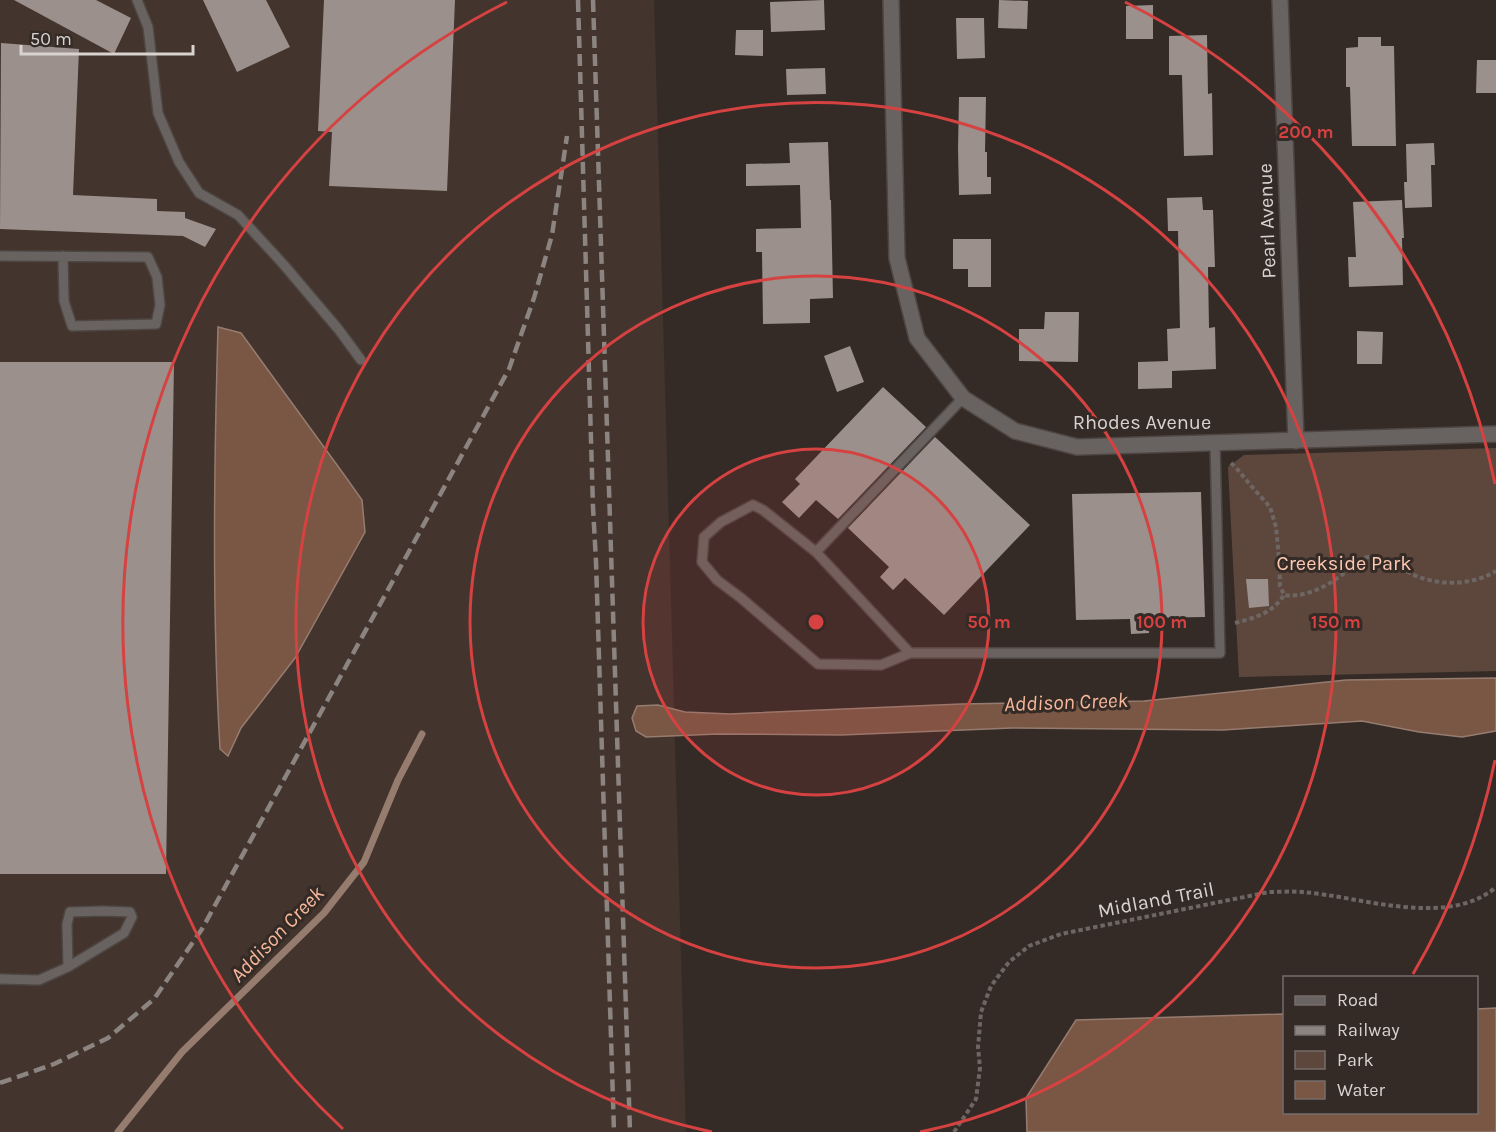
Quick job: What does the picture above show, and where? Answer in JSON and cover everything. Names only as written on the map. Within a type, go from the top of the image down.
[{"type":"street","name":"Rhodes Avenue","points":[[891,0],[897,258],[917,338],[963,398],[1015,431],[1077,447],[1496,434]]},
{"type":"street","name":"Pearl Avenue","points":[[1280,0],[1296,441]]},
{"type":"lane","points":[[137,0],[148,27],[158,113],[179,162],[199,193],[238,215],[284,265],[361,360]]},
{"type":"lane","points":[[0,256],[63,256],[148,257],[158,277],[160,305],[156,324],[72,326],[64,301],[63,256]]},
{"type":"lane","points":[[816,552],[963,398]]},
{"type":"lane","points":[[910,653],[816,552],[763,510],[753,506],[720,522],[704,537],[702,562],[717,580],[818,664],[881,665],[910,653],[1220,653],[1215,443]]},
{"type":"lane","points":[[0,980],[39,980],[68,967],[124,933],[132,917],[130,912],[103,910],[70,912],[67,924],[68,967]]},
{"type":"path","points":[[1215,464],[1231,463],[1270,507],[1277,537],[1280,586],[1284,595]]},
{"type":"path","points":[[1284,595],[1295,596],[1323,587],[1358,561],[1369,557],[1436,582],[1467,582],[1496,571]]},
{"type":"path","points":[[1219,626],[1266,612],[1278,604],[1284,595]]},
{"type":"path","name":"Midland Trail","points":[[954,1132],[976,1099],[980,1068],[978,1047],[981,1012],[991,986],[1009,962],[1029,946],[1061,934],[1269,892],[1302,892],[1419,909],[1457,907],[1490,893],[1496,887]]},
{"type":"shaded area","points":[[0,0],[654,0],[686,1132],[0,1132]]},
{"type":"green space","name":"Creekside Park","points":[[1496,448],[1496,671],[1239,677],[1228,467],[1244,455]]},
{"type":"water","points":[[218,327],[241,333],[345,476],[362,500],[365,532],[295,658],[241,728],[228,756],[220,749],[216,644],[215,486]]},
{"type":"water","points":[[1496,678],[1496,731],[1462,737],[1419,732],[1362,721],[1223,730],[1012,728],[841,735],[718,734],[646,737],[636,731],[632,718],[637,706],[658,705],[685,712],[730,714],[961,704],[1144,701],[1346,680]]},
{"type":"water","points":[[1496,1008],[1496,1132],[1027,1132],[1026,1098],[1076,1020],[1283,1014],[1283,1114],[1478,1114],[1478,1009]]},
{"type":"building","points":[[14,0],[96,0],[131,18],[114,54]]},
{"type":"building","points":[[203,0],[266,0],[290,47],[237,72]]},
{"type":"building","points":[[324,0],[455,0],[447,191],[329,186],[332,132],[318,131]]},
{"type":"building","points":[[824,0],[825,30],[771,32],[770,2]]},
{"type":"building","points":[[999,0],[1028,1],[1027,29],[998,28]]},
{"type":"building","points":[[1153,5],[1153,39],[1126,39],[1126,6]]},
{"type":"building","points":[[956,18],[984,18],[985,58],[957,59]]},
{"type":"building","points":[[736,30],[763,30],[763,56],[735,55]]},
{"type":"building","points":[[1207,35],[1208,94],[1212,93],[1213,155],[1184,156],[1182,75],[1169,75],[1169,36]]},
{"type":"building","points":[[1358,37],[1381,37],[1381,46],[1394,46],[1396,146],[1352,146],[1350,87],[1346,87],[1346,48],[1358,47]]},
{"type":"building","points":[[1,43],[79,49],[73,195],[157,199],[157,211],[185,212],[185,218],[216,229],[205,247],[183,236],[0,229]]},
{"type":"building","points":[[1477,60],[1496,60],[1496,93],[1476,93]]},
{"type":"building","points":[[825,68],[826,94],[787,95],[786,69]]},
{"type":"building","points":[[959,97],[986,97],[985,152],[987,152],[987,177],[991,177],[991,194],[959,195]]},
{"type":"building","points":[[828,142],[833,298],[810,299],[810,323],[763,324],[762,252],[756,252],[756,229],[801,228],[800,185],[746,186],[746,164],[790,163],[789,143]]},
{"type":"building","points":[[1434,143],[1435,165],[1431,165],[1432,207],[1405,208],[1406,144]]},
{"type":"building","points":[[1202,197],[1203,210],[1213,210],[1215,267],[1208,267],[1209,328],[1215,327],[1216,369],[1172,371],[1172,388],[1138,389],[1138,362],[1168,361],[1167,329],[1180,328],[1178,231],[1168,231],[1167,198]]},
{"type":"building","points":[[1402,200],[1403,285],[1349,287],[1348,257],[1356,257],[1353,202]]},
{"type":"building","points":[[953,239],[991,239],[991,287],[968,287],[968,269],[953,269]]},
{"type":"building","points":[[1045,312],[1079,312],[1078,362],[1019,361],[1019,329],[1044,329]]},
{"type":"building","points":[[1357,331],[1383,332],[1382,364],[1357,364]]},
{"type":"building","points":[[850,346],[864,382],[837,392],[824,356]]},
{"type":"building","points":[[0,362],[174,362],[166,874],[0,874]]},
{"type":"building","points":[[883,387],[926,427],[838,519],[816,500],[799,518],[782,502],[800,484],[795,479]]},
{"type":"building","points":[[935,437],[1030,525],[944,615],[905,578],[893,590],[880,577],[889,567],[848,528]]},
{"type":"building","points":[[1201,492],[1205,617],[1149,618],[1149,633],[1131,634],[1130,619],[1076,620],[1072,494]]},
{"type":"building","points":[[1246,579],[1268,579],[1269,606],[1249,608]]},
{"type":"waterway","name":"Addison Creek","points":[[118,1132],[182,1052],[324,913],[364,862],[398,780],[422,734]]},
{"type":"railway","points":[[578,0],[614,1132]]},
{"type":"railway","points":[[593,0],[630,1132]]},
{"type":"railway","points":[[0,1083],[54,1064],[108,1038],[154,999],[202,929],[509,369],[534,298],[552,235],[567,136]]}]
